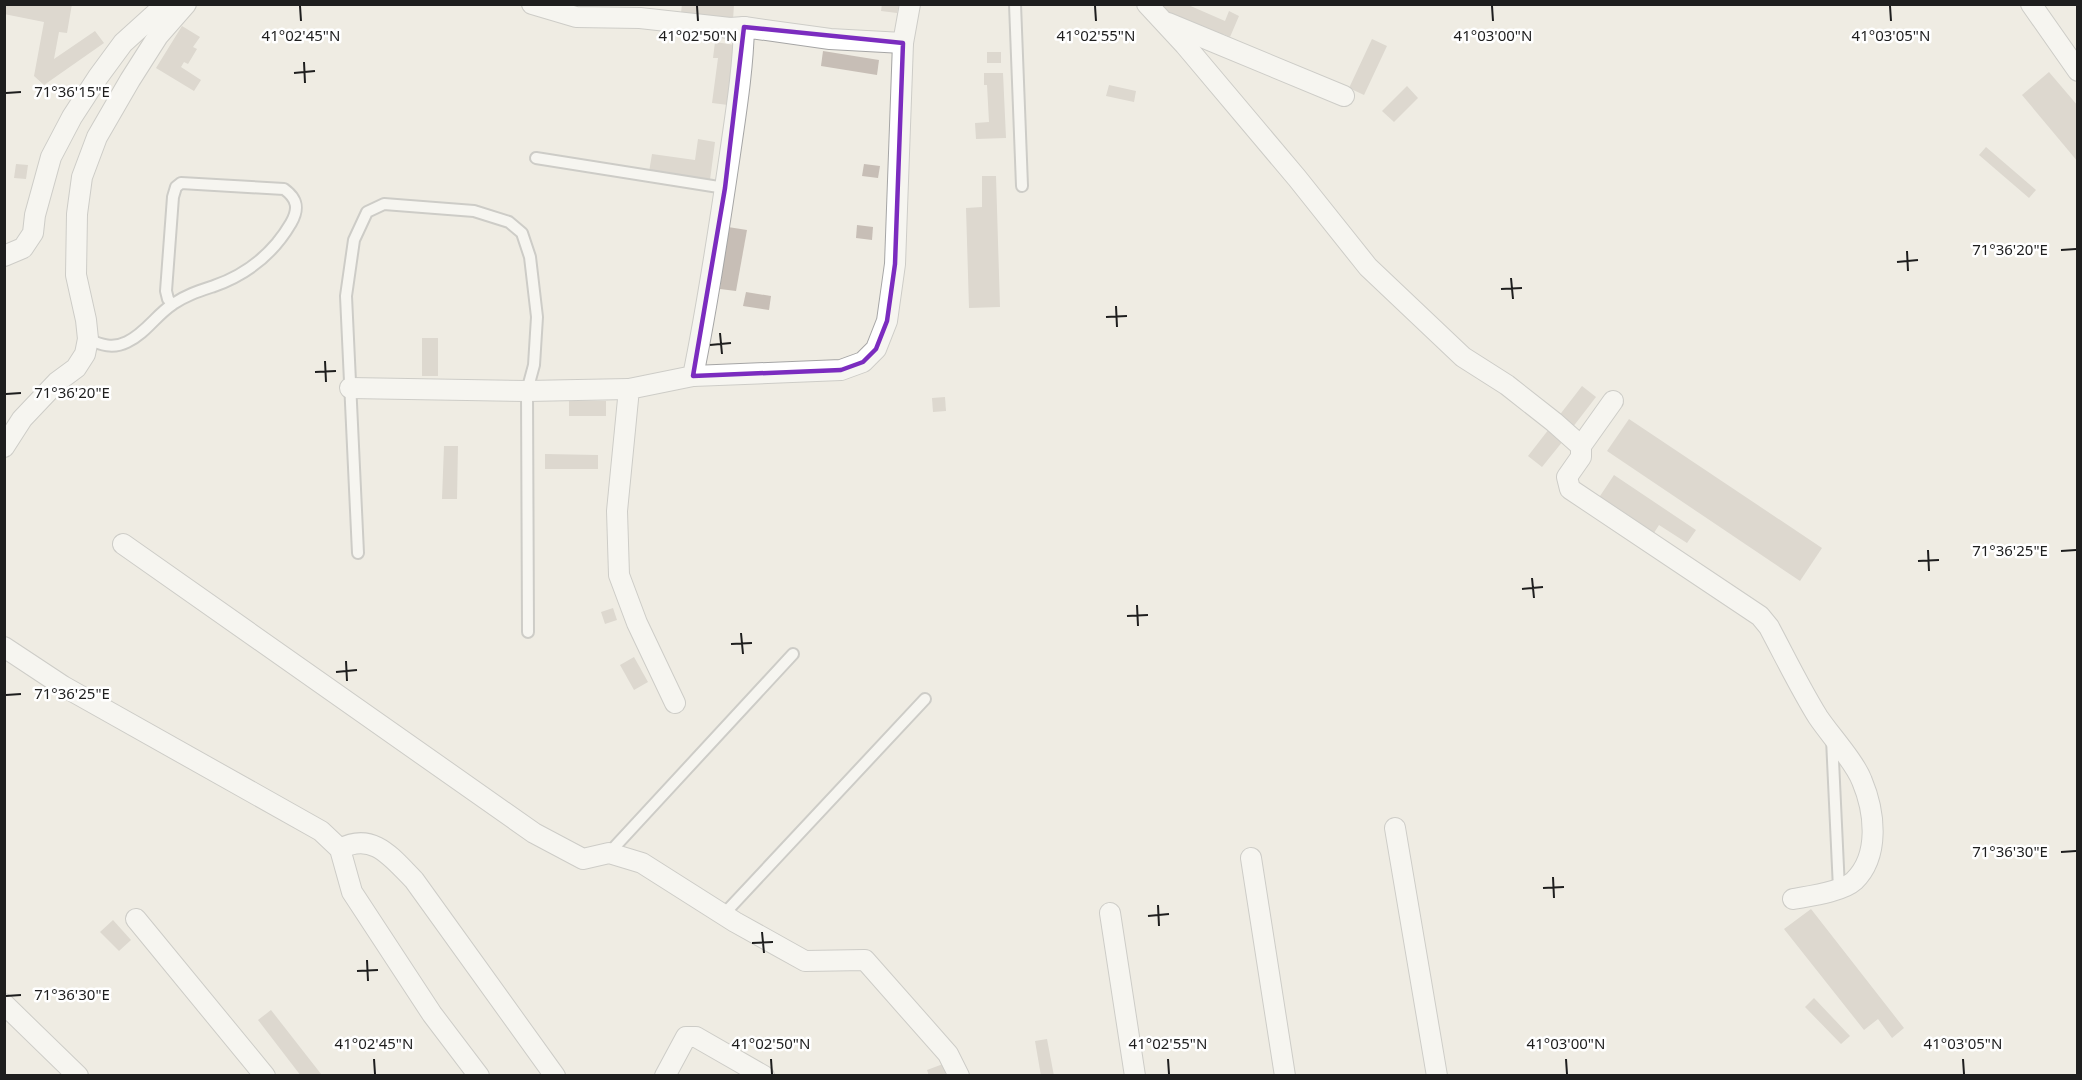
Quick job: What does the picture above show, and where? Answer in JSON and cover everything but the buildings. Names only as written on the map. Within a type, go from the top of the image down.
[{"type":"street","points":[[4,256],[22,248],[33,233],[35,215],[51,157],[72,117],[98,76],[123,43],[166,4]]},
{"type":"street","points":[[4,447],[22,419],[57,382],[76,368],[85,354],[88,339],[86,320],[76,275],[77,214],[82,177],[97,137],[130,80],[158,36],[186,4]]},
{"type":"street","points":[[532,4],[576,17],[640,18],[730,28],[744,27],[830,39],[903,43]]},
{"type":"street","points":[[350,388],[527,391],[629,389],[693,376],[841,370],[863,362],[876,349],[887,321],[895,264],[903,43],[910,4]]},
{"type":"street","points":[[1147,4],[1297,178],[1368,267],[1462,357],[1508,386],[1581,446]]},
{"type":"street","points":[[2031,4],[2078,71]]},
{"type":"street","points":[[1163,21],[1344,96]]},
{"type":"street","points":[[693,376],[708,301],[725,188],[743,52],[744,27]]},
{"type":"street","points":[[629,389],[617,511],[619,575],[637,623],[675,703]]},
{"type":"street","points":[[1613,401],[1581,446],[1581,457],[1567,477],[1570,489],[1760,616],[1769,627],[1817,716],[1862,779],[1870,806],[1873,838],[1867,865],[1853,882],[1839,889],[1793,899]]},
{"type":"street","points":[[123,544],[534,833],[583,859],[609,853],[642,862],[724,914],[805,961],[865,960],[948,1054],[959,1076]]},
{"type":"street","points":[[4,647],[63,686],[321,831],[340,849],[352,892],[432,1014],[479,1076]]},
{"type":"street","points":[[1395,828],[1437,1076]]},
{"type":"street","points":[[340,849],[351,843],[369,843],[388,855],[414,880],[555,1076]]},
{"type":"street","points":[[1251,858],[1285,1076]]},
{"type":"street","points":[[1110,913],[1135,1076]]},
{"type":"street","points":[[136,919],[265,1076]]},
{"type":"street","points":[[4,1004],[78,1076]]},
{"type":"street","points":[[665,1076],[686,1037],[696,1036],[764,1076]]},
{"type":"lane","points":[[1015,4],[1022,186]]},
{"type":"lane","points":[[536,158],[725,188]]},
{"type":"lane","points":[[88,339],[111,347],[126,343],[145,330],[172,304],[194,292],[237,277],[258,263],[276,245],[297,214],[293,195],[284,189],[182,183],[176,188],[173,196],[166,291],[172,304]]},
{"type":"lane","points":[[358,553],[346,296],[354,240],[367,212],[384,204],[474,211],[509,222],[522,233],[530,257],[537,317],[534,365],[527,391],[528,632]]},
{"type":"lane","points":[[609,853],[793,654]]},
{"type":"lane","points":[[724,914],[925,699]]},
{"type":"lane","points":[[1832,737],[1839,889]]},
{"type":"highlighted area","points":[[744,27],[903,43],[895,264],[887,321],[876,349],[863,362],[841,370],[693,376],[725,188]]}]
